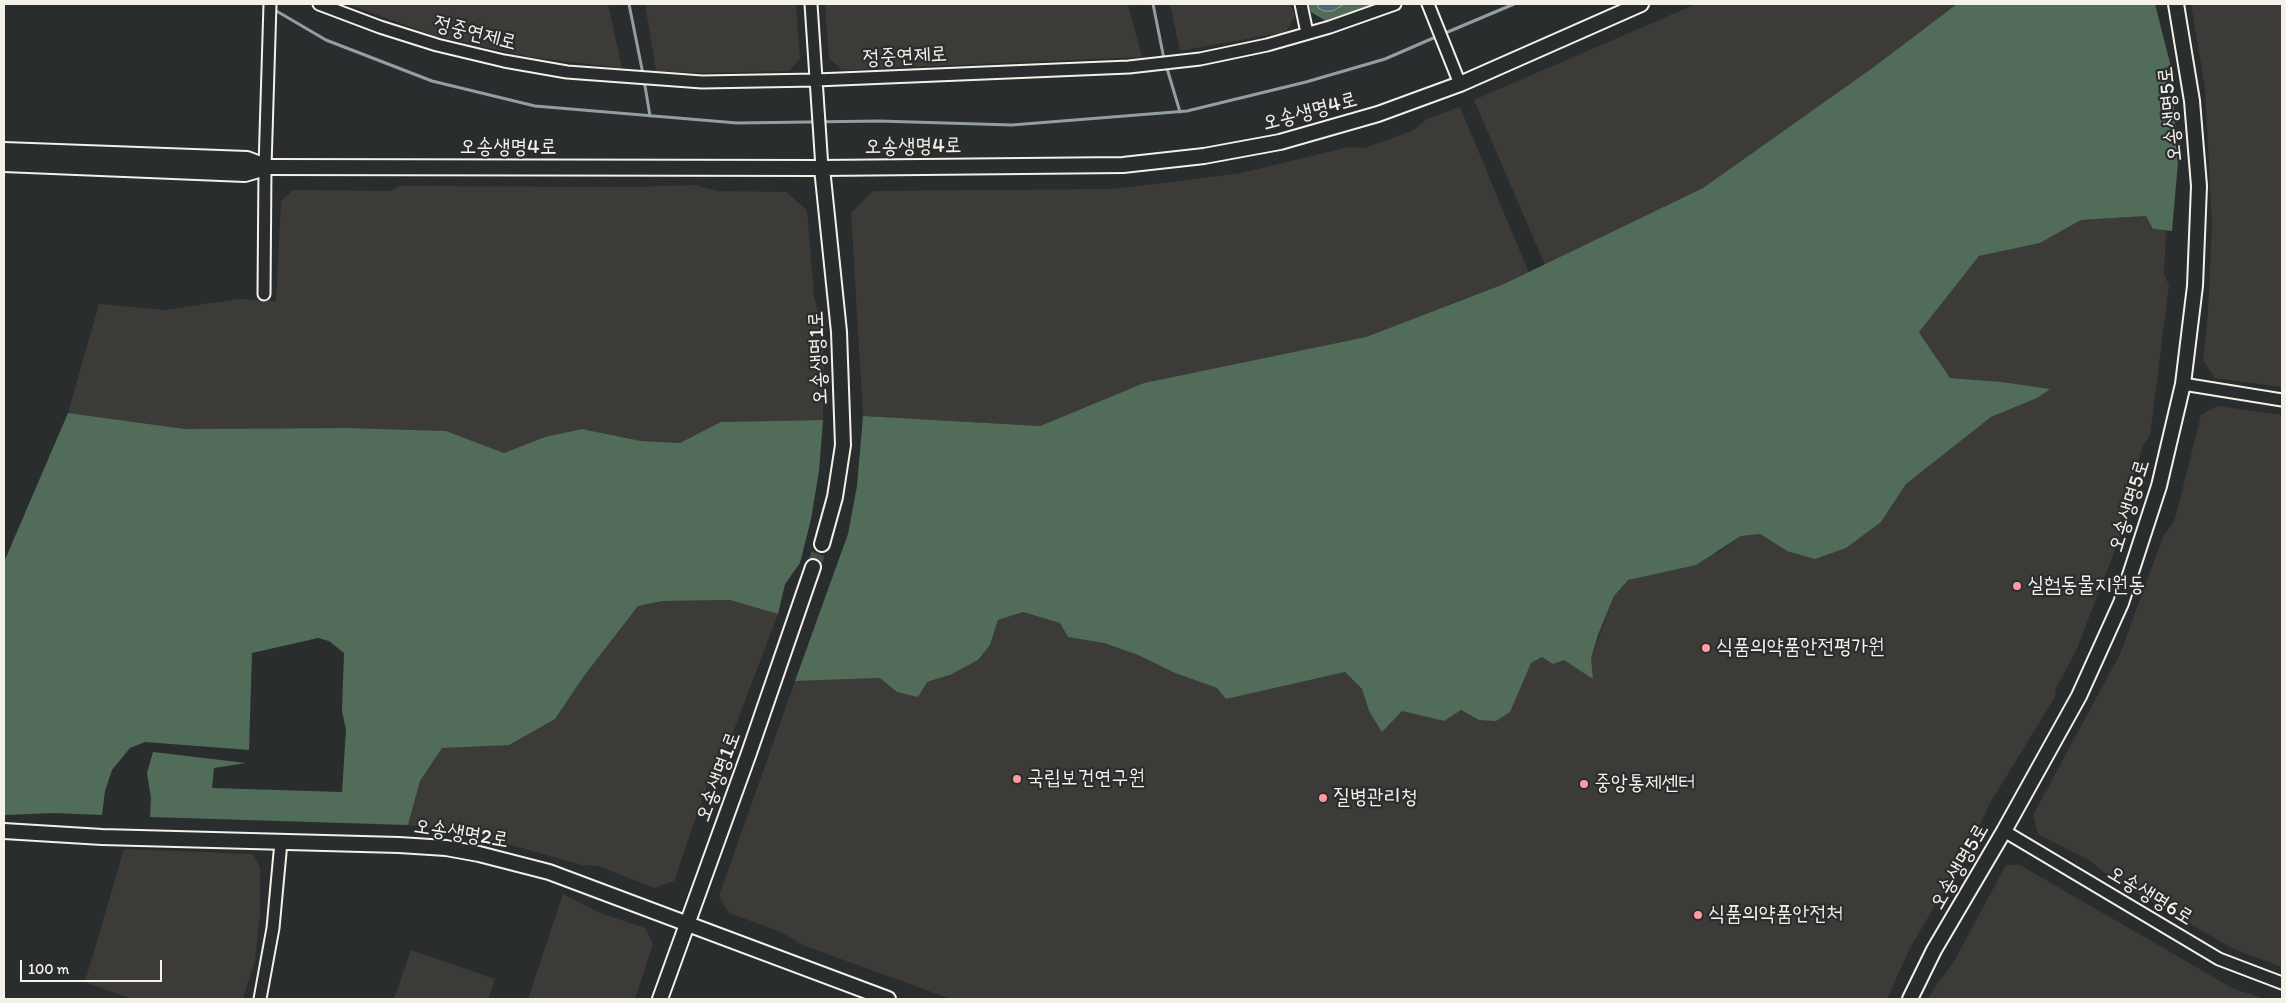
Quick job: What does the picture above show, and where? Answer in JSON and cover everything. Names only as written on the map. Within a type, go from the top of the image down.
[{"type":"main road","points":[[4,151],[247,160],[265,167]]},
{"type":"main road","points":[[4,163],[245,173],[265,167]]},
{"type":"street","points":[[264,294],[265,167],[270,4]]},
{"type":"street","name":"정중연제로","points":[[319,4],[380,27],[437,45],[504,61],[567,72],[702,82],[817,84],[1155,64],[1200,59],[1267,45],[1307,33]]},
{"type":"street","points":[[811,4],[822,168]]},
{"type":"street","points":[[1301,4],[1307,33],[1395,4]]},
{"type":"street","points":[[1428,4],[1458,79]]},
{"type":"street","name":"오송생명4로","points":[[265,167],[822,168],[1123,165],[1204,156],[1280,142],[1378,114],[1640,4]]},
{"type":"street","name":"오송생명5로","points":[[1910,999],[1934,950],[2004,831],[2079,696],[2121,604],[2159,486],[2183,384],[2195,286],[2198,186],[2192,101],[2176,4]]},
{"type":"street","name":"오송생명1로","points":[[822,168],[839,332],[843,445],[835,497],[822,544]]},
{"type":"street","points":[[2183,384],[2282,400]]},
{"type":"street","name":"오송생명1로","points":[[660,999],[814,567]]},
{"type":"street","name":"오송생명2로","points":[[4,831],[102,837],[399,844],[446,848],[479,854],[549,872],[888,999]]},
{"type":"street","name":"오송생명6로","points":[[2004,831],[2219,958],[2282,983]]},
{"type":"street","points":[[260,999],[273,928],[281,842]]},
{"type":"shaded area","points":[[347,4],[608,4],[622,68],[530,57],[436,36]]},
{"type":"shaded area","points":[[645,4],[796,4],[800,59],[789,71],[707,73],[656,71]]},
{"type":"shaded area","points":[[825,4],[1128,4],[1142,57],[842,70],[829,58]]},
{"type":"shaded area","points":[[1170,4],[1290,4],[1295,16],[1286,32],[1180,51]]},
{"type":"shaded area","points":[[1696,4],[1957,4],[1871,69],[1703,188],[1545,265],[1474,100]]},
{"type":"shaded area","points":[[2191,4],[2282,4],[2282,387],[2215,378],[2203,360],[2208,313],[2212,224],[2205,88]]},
{"type":"shaded area","points":[[1460,107],[1529,273],[1366,337],[1144,383],[1040,426],[863,416],[851,213],[873,191],[1111,189],[1241,173],[1349,147],[1364,148],[1412,131],[1427,119]]},
{"type":"shaded area","points":[[695,185],[717,191],[786,192],[807,210],[814,296],[821,324],[824,361],[823,420],[725,422],[680,443],[641,441],[582,429],[545,437],[504,453],[446,431],[347,428],[185,429],[68,413],[99,304],[165,310],[238,299],[276,301],[281,201],[293,190],[390,191],[399,186],[632,187]]},
{"type":"shaded area","points":[[2147,216],[2153,229],[2166,231],[2164,275],[2169,285],[2150,436],[2143,445],[2121,521],[2122,532],[2076,651],[2056,688],[2055,697],[1990,803],[1971,844],[1910,948],[1887,999],[951,999],[805,946],[781,932],[729,913],[719,896],[795,681],[880,678],[897,692],[950,675],[978,660],[990,645],[998,620],[1023,612],[1060,623],[1068,637],[1104,643],[1138,655],[1175,673],[1217,688],[1226,699],[1345,672],[1362,689],[1369,711],[1402,711],[1444,721],[1461,710],[1479,720],[1524,677],[1531,663],[1542,657],[1564,659],[1591,658],[1614,596],[1628,580],[1721,551],[1741,536],[1760,534],[1787,551],[1881,522],[1906,484],[1991,417],[2037,398],[2049,389],[2002,382],[1950,378],[1919,331],[1979,256],[2040,243],[2081,220]]},
{"type":"shaded area","points":[[2217,406],[2282,415],[2282,967],[2234,949],[2112,879],[2092,862],[2038,834],[2033,815],[2120,654],[2163,537],[2175,519],[2201,415]]},
{"type":"shaded area","points":[[730,600],[778,614],[718,772],[707,785],[674,881],[654,888],[598,866],[582,865],[478,836],[408,825],[420,781],[442,748],[459,746],[555,719],[584,676],[638,606],[662,601]]},
{"type":"shaded area","points":[[124,849],[252,854],[260,867],[260,917],[255,960],[243,999],[132,999],[85,982]]},
{"type":"shaded area","points":[[2006,865],[2020,865],[2234,989],[2266,999],[1928,999],[1953,963]]},
{"type":"shaded area","points":[[563,894],[600,913],[645,928],[653,944],[635,999],[528,999]]},
{"type":"shaded area","points":[[411,950],[495,979],[488,999],[394,999]]},
{"type":"green space","points":[[1309,4],[1318,4],[1318,8],[1333,11],[1344,4],[1373,4],[1326,21],[1311,12]]},
{"type":"green space","points":[[1957,4],[2155,4],[2171,67],[2178,162],[2172,231],[2153,229],[2146,216],[2081,220],[2040,243],[1979,256],[1919,332],[1950,378],[2002,382],[2050,389],[2037,398],[1991,417],[1906,484],[1881,522],[1846,548],[1815,559],[1787,551],[1760,534],[1741,536],[1696,565],[1628,580],[1614,596],[1598,635],[1591,658],[1593,679],[1564,660],[1553,664],[1542,657],[1531,663],[1510,712],[1496,721],[1479,720],[1461,710],[1444,721],[1402,711],[1382,732],[1369,711],[1362,689],[1345,672],[1226,699],[1217,688],[1175,673],[1138,655],[1104,643],[1068,637],[1060,623],[1023,612],[998,620],[990,645],[978,660],[950,675],[927,682],[918,697],[897,692],[880,678],[795,681],[848,534],[857,486],[863,416],[1040,426],[1144,383],[1366,337],[1504,284],[1703,188],[1871,69]]},
{"type":"green space","points":[[68,413],[185,429],[347,428],[446,431],[504,453],[545,437],[582,429],[641,441],[680,443],[721,422],[823,420],[819,471],[811,519],[800,563],[785,584],[778,614],[730,600],[662,601],[638,606],[584,676],[555,719],[509,745],[442,748],[420,781],[408,825],[150,817],[151,798],[147,773],[153,752],[246,763],[214,768],[212,788],[342,792],[346,730],[342,711],[344,653],[329,641],[318,638],[252,653],[249,750],[145,742],[130,748],[112,770],[105,791],[102,815],[54,813],[4,815],[4,562]]},
{"type":"water","points":[[1318,4],[1344,4],[1333,11],[1324,11],[1318,8]]},
{"type":"waterway","points":[[629,4],[643,74]]},
{"type":"waterway","points":[[1153,4],[1164,59]]},
{"type":"waterway","points":[[1443,34],[1514,4]]},
{"type":"waterway","points":[[273,9],[326,40],[432,81],[535,106],[737,123],[879,121],[1012,125],[1187,111],[1306,82],[1385,59],[1438,36]]},
{"type":"waterway","points":[[1166,65],[1180,112]]},
{"type":"waterway","points":[[644,80],[650,116]]},
{"type":"tunnel","points":[[813,567],[822,544]]},
{"type":"place","name":"실험동물지원동","points":[[2017,586]]},
{"type":"place","name":"식품의약품안전평가원","points":[[1706,648]]},
{"type":"place","name":"국립보건연구원","points":[[1017,779]]},
{"type":"place","name":"중앙통제센터","points":[[1584,784]]},
{"type":"place","name":"질병관리청","points":[[1323,798]]},
{"type":"place","name":"식품의약품안전처","points":[[1698,915]]}]
